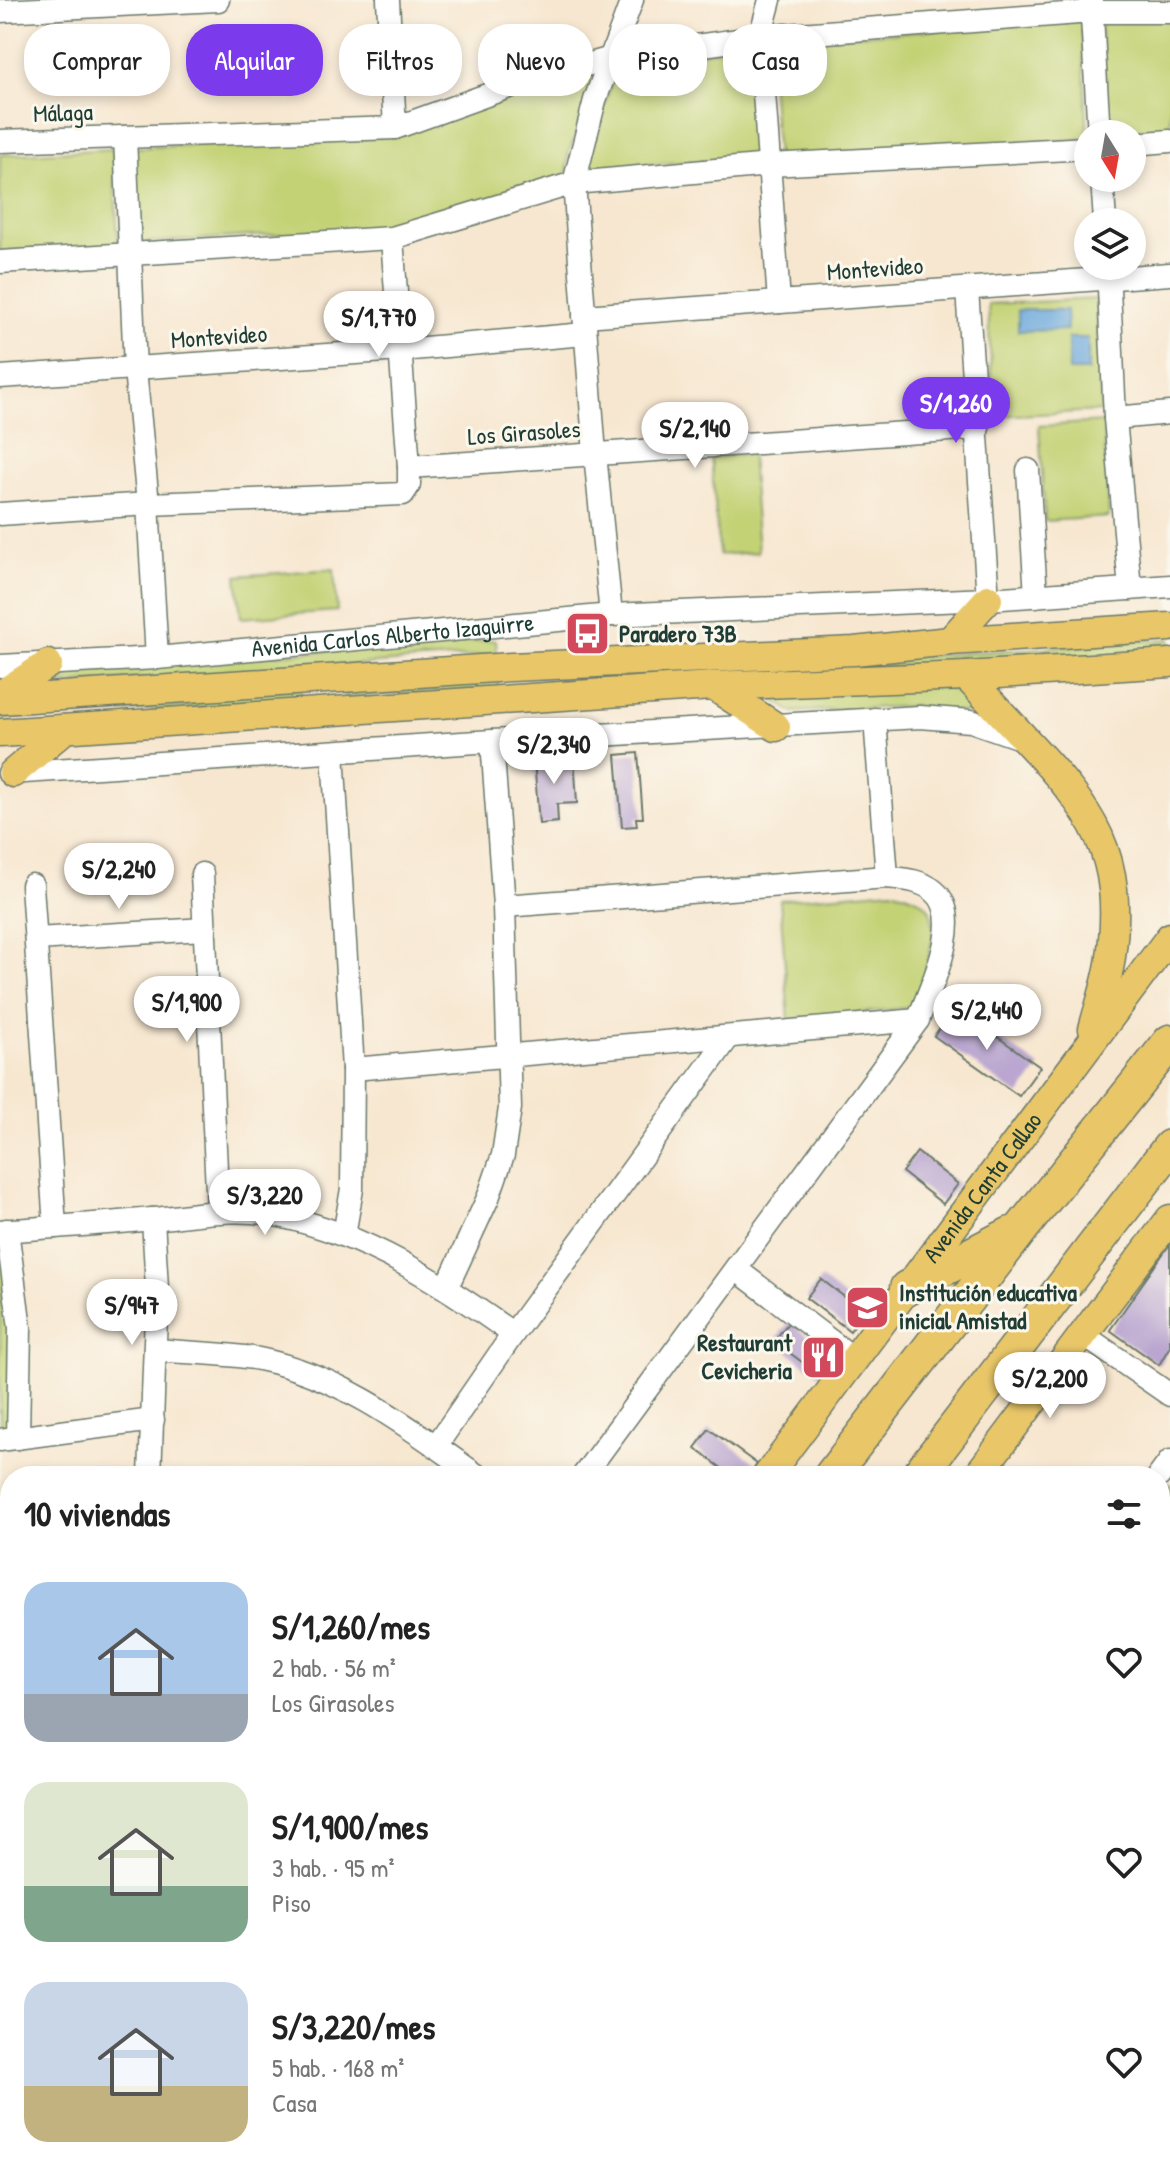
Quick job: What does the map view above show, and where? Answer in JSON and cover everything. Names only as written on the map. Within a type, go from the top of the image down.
[{"type":"highway","points":[[839,1466],[1170,1042]]},
{"type":"highway","points":[[926,1466],[1170,1147]]},
{"type":"highway","points":[[907,1288],[1022,1228]]},
{"type":"main road","points":[[950,641],[988,599]]},
{"type":"main road","name":"Avenida Carlos Alberto Izaguirre","points":[[0,698],[511,667],[854,651],[950,641],[1170,627]]},
{"type":"main road","points":[[854,651],[845,662],[850,675],[856,680]]},
{"type":"main road","points":[[0,733],[713,686],[966,676],[1170,663]]},
{"type":"main road","points":[[0,698],[48,664]]},
{"type":"main road","points":[[966,676],[1056,770],[1083,804],[1099,833],[1109,864],[1115,910],[1111,960],[1090,1042]]},
{"type":"main road","points":[[315,713],[329,699],[327,686],[321,679]]},
{"type":"main road","points":[[713,686],[776,727]]},
{"type":"main road","points":[[6,774],[65,729]]},
{"type":"main road","name":"Avenida Canta Callao","points":[[774,1466],[1170,937]]},
{"type":"main road","points":[[984,1466],[1170,1219]]},
{"type":"street","points":[[0,11],[218,0]]},
{"type":"street","points":[[388,0],[395,128]]},
{"type":"street","points":[[623,24],[632,0]]},
{"type":"street","points":[[764,24],[770,0]]},
{"type":"street","points":[[1092,6],[1098,120]]},
{"type":"street","name":"Málaga","points":[[827,31],[1092,6],[1170,12]]},
{"type":"street","name":"Málaga","points":[[0,141],[395,128],[509,87],[609,59]]},
{"type":"street","points":[[609,63],[595,100],[574,183],[611,615]]},
{"type":"street","points":[[765,96],[779,302]]},
{"type":"street","points":[[125,137],[135,369],[148,504],[157,658]]},
{"type":"street","points":[[1146,143],[1170,141]]},
{"type":"street","points":[[0,262],[392,238],[574,183],[770,165],[1074,149]]},
{"type":"street","points":[[0,514],[148,504],[403,494],[409,485],[409,467],[392,238]]},
{"type":"street","name":"Montevideo","points":[[1146,274],[1170,274]]},
{"type":"street","name":"Montevideo","points":[[0,377],[401,350],[779,302],[967,289],[1074,277]]},
{"type":"street","points":[[1108,280],[1115,418],[1130,589]]},
{"type":"street","points":[[967,289],[988,599]]},
{"type":"street","points":[[1115,418],[1170,413]]},
{"type":"street","name":"Los Girasoles","points":[[409,467],[978,428]]},
{"type":"street","points":[[1028,470],[1036,596]]},
{"type":"street","name":"Avenida Carlos Alberto Izaguirre","points":[[0,666],[157,658],[611,615],[988,599],[1170,586]]},
{"type":"street","points":[[6,774],[492,741],[920,717],[971,721],[1027,740]]},
{"type":"street","points":[[875,719],[887,877]]},
{"type":"street","points":[[447,1287],[488,1198],[503,1155],[510,1108],[504,906],[492,741]]},
{"type":"street","points":[[333,753],[353,1069],[352,1189],[344,1235]]},
{"type":"street","points":[[202,874],[218,1211]]},
{"type":"street","points":[[504,906],[887,877],[920,883],[935,891],[944,904],[947,927],[939,967],[918,1020],[590,1466]]},
{"type":"street","points":[[32,885],[55,1227]]},
{"type":"street","points":[[36,939],[205,929]]},
{"type":"street","points":[[353,1069],[918,1020]]},
{"type":"street","points":[[436,1446],[513,1334],[728,1038]]},
{"type":"street","points":[[153,1420],[9,1439],[20,1328],[4,1231],[218,1211],[278,1215],[344,1235],[447,1287],[513,1334]]},
{"type":"street","points":[[151,1466],[157,1288],[153,1219]]},
{"type":"street","points":[[737,1270],[853,1358]]},
{"type":"street","points":[[1082,1334],[1170,1395]]},
{"type":"street","points":[[155,1350],[259,1359],[321,1378],[382,1408],[464,1466]]},
{"type":"green space","points":[[1170,17],[1170,135],[1146,135],[1146,120],[1107,120],[1100,19]]},
{"type":"green space","points":[[1081,20],[1087,120],[1074,120],[1074,140],[777,158],[772,96],[827,96],[827,37]]},
{"type":"green space","points":[[723,49],[723,96],[754,96],[759,158],[586,168],[609,91],[609,96],[707,96],[707,52]]},
{"type":"green space","points":[[599,68],[593,85],[593,70]]},
{"type":"green space","points":[[511,96],[589,96],[568,155],[567,179],[405,227],[136,243],[130,148],[383,137]]},
{"type":"green space","points":[[113,149],[118,244],[0,252],[0,155]]},
{"type":"green space","points":[[1096,299],[1101,411],[993,416],[988,304]]},
{"type":"green space","points":[[1103,422],[1109,517],[1045,521],[1039,426]]},
{"type":"green space","points":[[751,454],[758,552],[719,555],[711,457]]},
{"type":"green space","points":[[334,569],[337,611],[241,618],[237,576]]},
{"type":"green space","points":[[1170,639],[1170,655],[858,668],[867,660]]},
{"type":"green space","points":[[496,640],[497,655],[16,687],[34,670]]},
{"type":"green space","points":[[498,678],[498,689],[345,697],[345,687]]},
{"type":"green space","points":[[922,680],[973,697],[967,713],[912,706],[792,712],[762,693]]},
{"type":"green space","points":[[301,688],[302,701],[0,719],[0,706]]},
{"type":"green space","points":[[892,890],[919,899],[931,914],[932,940],[913,1007],[789,1021],[780,900]]},
{"type":"green space","points":[[0,1243],[8,1243],[11,1427],[0,1429]]},
{"type":"water","points":[[1018,310],[1066,310],[1067,330],[1018,331]]},
{"type":"water","points":[[1068,338],[1088,338],[1088,371],[1069,371]]},
{"type":"building","points":[[638,753],[643,818],[636,818],[637,826],[622,827],[616,755]]},
{"type":"building","points":[[574,756],[577,803],[557,804],[558,822],[539,824],[534,759]]},
{"type":"building","points":[[955,1007],[1040,1067],[1019,1096],[934,1036]]},
{"type":"building","points":[[917,1152],[958,1184],[943,1204],[902,1172]]},
{"type":"building","points":[[1170,1244],[1170,1346],[1159,1365],[1110,1330]]},
{"type":"building","points":[[821,1279],[864,1312],[850,1331],[806,1298]]},
{"type":"building","points":[[789,1322],[832,1355],[834,1361],[822,1377],[774,1341]]},
{"type":"building","points":[[709,1429],[757,1464],[719,1466],[695,1448]]},
{"type":"place","name":"Paradero 73B","points":[[588,634]]},
{"type":"place","name":"Institución educativa inicial Amistad","points":[[868,1307]]},
{"type":"place","name":"Restaurant Cevicheria","points":[[823,1357]]}]
